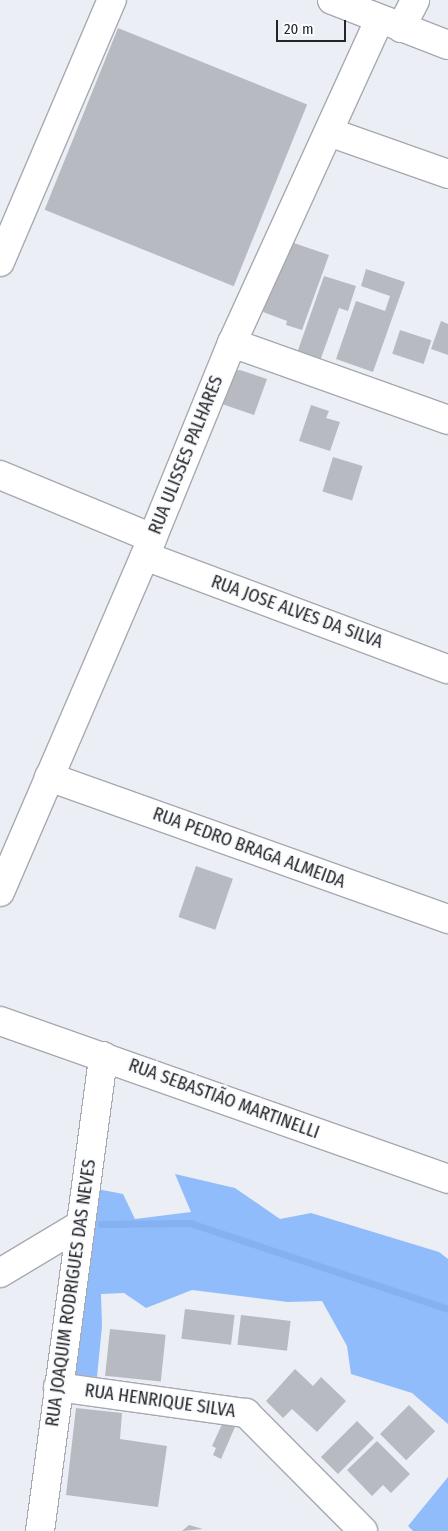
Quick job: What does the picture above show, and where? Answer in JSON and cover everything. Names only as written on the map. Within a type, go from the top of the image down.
[{"type":"street","points":[[0,262],[112,0]]},
{"type":"street","points":[[332,0],[448,45]]},
{"type":"street","name":"RUA ULISSES PALHARES","points":[[0,892],[149,547],[232,343],[329,132],[390,24],[415,0]]},
{"type":"street","points":[[329,132],[448,174]]},
{"type":"street","points":[[232,343],[448,420]]},
{"type":"street","name":"RUA JOSE ALVES DA SILVA","points":[[0,475],[149,547],[448,668]]},
{"type":"street","name":"RUA PEDRO BRAGA ALMEIDA","points":[[49,777],[448,919]]},
{"type":"street","name":"RUA SEBASTIÃO MARTINELLI","points":[[0,1021],[448,1179]]},
{"type":"street","name":"RUA JOAQUIM RODRIGUES DAS NEVES","points":[[40,1531],[103,1056]]},
{"type":"street","points":[[0,1273],[80,1225]]},
{"type":"street","name":"RUA HENRIQUE SILVA","points":[[58,1387],[246,1413],[362,1531]]},
{"type":"shaded area","points":[[175,1174],[235,1188],[280,1219],[311,1213],[439,1252],[448,1259],[448,1424],[412,1393],[351,1374],[347,1346],[322,1301],[288,1302],[192,1290],[146,1308],[124,1293],[101,1294],[102,1326],[97,1377],[68,1374],[92,1188],[123,1194],[135,1219],[191,1212]]},
{"type":"shaded area","points":[[448,1477],[448,1531],[413,1531],[408,1526]]},
{"type":"building","points":[[118,28],[307,104],[234,286],[45,210]]},
{"type":"building","points":[[288,241],[329,255],[302,330],[286,325],[287,321],[263,312]]},
{"type":"building","points":[[366,269],[405,282],[373,372],[336,359],[356,301],[385,311],[390,296],[361,286]]},
{"type":"building","points":[[324,276],[356,286],[348,311],[339,308],[320,361],[297,353]]},
{"type":"building","points":[[441,321],[448,324],[448,355],[431,349]]},
{"type":"building","points":[[400,330],[431,340],[424,364],[392,354]]},
{"type":"building","points":[[240,370],[267,379],[254,415],[219,403],[234,371]]},
{"type":"building","points":[[311,405],[329,411],[326,418],[340,422],[330,451],[299,441]]},
{"type":"building","points":[[333,457],[363,466],[352,500],[322,491]]},
{"type":"building","points":[[196,866],[233,879],[215,930],[178,917]]},
{"type":"building","points":[[185,1309],[235,1315],[231,1345],[181,1339]]},
{"type":"building","points":[[241,1315],[291,1321],[287,1351],[237,1345]]},
{"type":"building","points":[[110,1329],[166,1335],[161,1382],[105,1376]]},
{"type":"building","points":[[295,1369],[313,1386],[321,1377],[346,1401],[317,1432],[292,1409],[283,1418],[266,1401]]},
{"type":"building","points":[[409,1405],[435,1431],[406,1460],[380,1434]]},
{"type":"building","points":[[76,1408],[122,1413],[120,1439],[167,1446],[158,1507],[66,1495]]},
{"type":"building","points":[[357,1421],[374,1438],[338,1474],[321,1457]]},
{"type":"building","points":[[223,1422],[235,1427],[221,1459],[213,1455],[216,1448],[212,1446]]},
{"type":"building","points":[[377,1441],[410,1474],[391,1493],[383,1485],[372,1496],[347,1470]]},
{"type":"building","points":[[189,1525],[203,1529],[182,1531]]},
{"type":"waterway","points":[[101,1224],[190,1223],[448,1309]]}]
